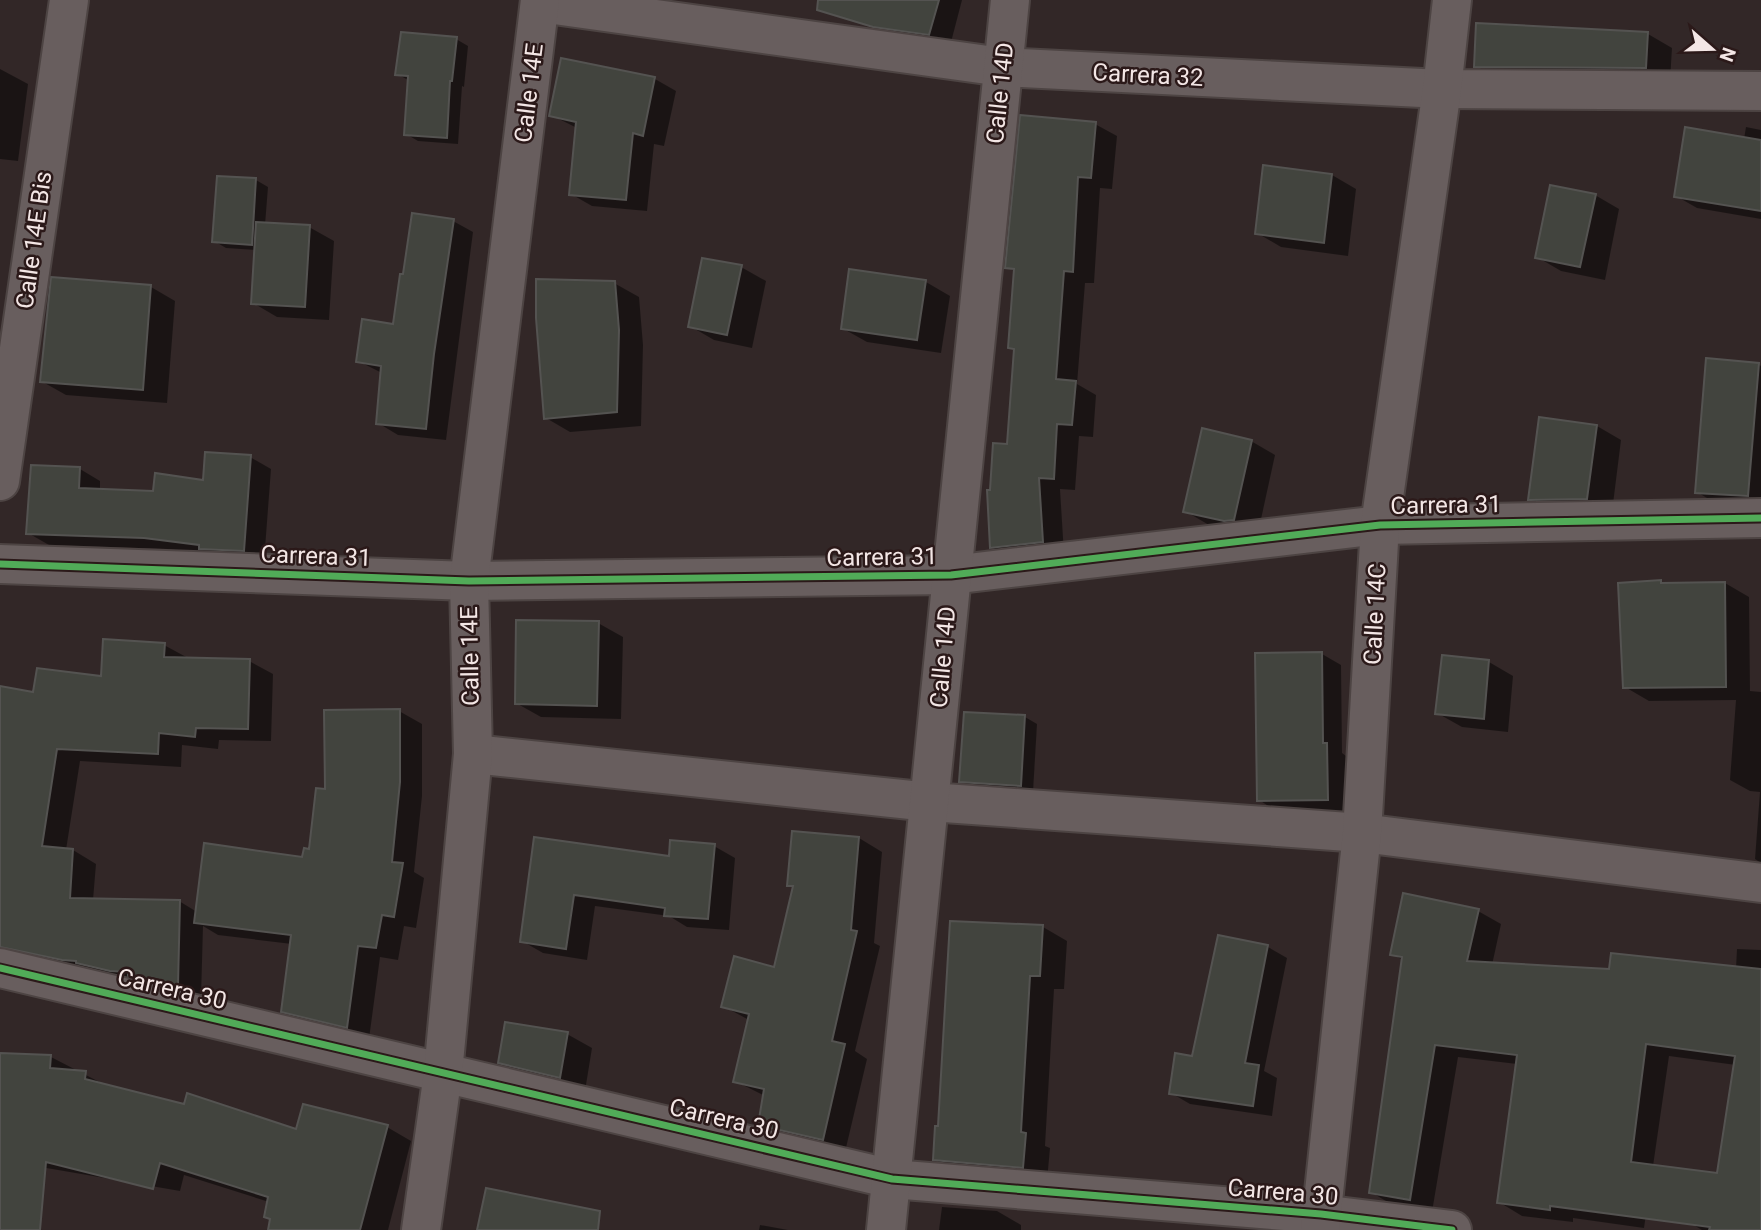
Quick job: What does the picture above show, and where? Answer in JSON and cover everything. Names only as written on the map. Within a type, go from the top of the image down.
[{"type":"street","name":"Calle 14E Bis","points":[[0,481],[69,0]]},
{"type":"street","name":"Calle 14D","points":[[886,1230],[1010,0]]},
{"type":"street","name":"Calle 14C","points":[[1320,1222],[1362,834],[1380,525],[1443,89],[1452,0]]},
{"type":"street","name":"Carrera 32","points":[[540,2],[1002,67],[1443,89],[1761,91]]},
{"type":"street","name":"Calle 14E","points":[[421,1230],[443,1073],[472,754],[469,580],[540,2]]},
{"type":"street","name":"Carrera 31","points":[[0,564],[469,580],[951,575],[1380,525],[1761,518]]},
{"type":"street","points":[[472,754],[930,802],[1362,834],[1761,883]]},
{"type":"street","name":"Carrera 30","points":[[0,968],[892,1179],[1320,1222],[1452,1230]]},
{"type":"building","points":[[818,0],[939,0],[929,35],[873,27],[817,10]]},
{"type":"building","points":[[1476,23],[1648,32],[1646,68],[1474,67]]},
{"type":"building","points":[[401,32],[457,37],[450,81],[447,138],[404,135],[408,76],[395,75]]},
{"type":"building","points":[[561,58],[655,77],[643,136],[633,133],[626,200],[569,195],[576,122],[549,116]]},
{"type":"building","points":[[1020,115],[1096,122],[1091,178],[1078,177],[1073,272],[1064,271],[1056,379],[1076,381],[1072,425],[1057,424],[1054,479],[1039,478],[1043,542],[990,548],[987,490],[990,490],[993,443],[1007,444],[1014,349],[1008,348],[1014,269],[1005,268]]},
{"type":"building","points":[[1685,127],[1761,140],[1761,211],[1674,197]]},
{"type":"building","points":[[1263,165],[1332,174],[1324,243],[1255,234]]},
{"type":"building","points":[[217,176],[256,178],[252,245],[212,242]]},
{"type":"building","points":[[1550,185],[1596,194],[1580,267],[1535,258]]},
{"type":"building","points":[[412,213],[454,219],[426,429],[376,424],[381,366],[356,362],[362,319],[393,324]]},
{"type":"building","points":[[256,222],[310,225],[305,307],[251,304]]},
{"type":"building","points":[[702,258],[742,265],[727,335],[688,327]]},
{"type":"building","points":[[849,269],[926,280],[917,340],[841,329]]},
{"type":"building","points":[[51,277],[151,285],[143,390],[40,382]]},
{"type":"building","points":[[536,279],[615,281],[619,330],[617,412],[544,419],[536,318]]},
{"type":"building","points":[[1706,358],[1759,363],[1748,496],[1695,493]]},
{"type":"building","points":[[1539,417],[1597,425],[1587,499],[1528,500]]},
{"type":"building","points":[[1202,428],[1252,440],[1234,520],[1224,521],[1183,512]]},
{"type":"building","points":[[205,452],[251,455],[244,551],[199,549],[199,545],[144,538],[26,534],[31,465],[80,467],[79,488],[153,491],[155,473],[203,480]]},
{"type":"building","points":[[1661,580],[1661,583],[1725,582],[1726,687],[1623,688],[1618,583]]},
{"type":"building","points":[[516,620],[599,621],[597,706],[515,704]]},
{"type":"building","points":[[103,639],[165,643],[164,657],[250,659],[248,729],[196,728],[195,737],[159,733],[158,754],[57,749],[42,846],[73,849],[70,898],[180,900],[178,986],[128,976],[128,972],[110,971],[76,961],[0,947],[0,686],[33,692],[37,668],[101,676]]},
{"type":"building","points":[[1322,652],[1323,743],[1327,743],[1328,800],[1257,801],[1255,653]]},
{"type":"building","points":[[1442,655],[1489,660],[1484,719],[1435,714]]},
{"type":"building","points":[[400,709],[400,782],[392,862],[403,863],[394,917],[382,915],[376,948],[358,946],[347,1028],[281,1012],[291,935],[194,923],[204,843],[302,857],[304,848],[309,849],[316,788],[325,789],[324,710]]},
{"type":"building","points":[[964,712],[1025,715],[1021,786],[959,782]]},
{"type":"building","points":[[792,831],[859,837],[851,930],[857,931],[832,1041],[845,1044],[823,1140],[758,1125],[764,1089],[733,1082],[749,1014],[721,1007],[734,956],[774,967],[793,886],[787,886]]},
{"type":"building","points":[[534,837],[669,856],[670,840],[715,844],[708,919],[664,916],[665,908],[574,895],[566,949],[520,942]]},
{"type":"building","points":[[1403,893],[1479,909],[1467,961],[1609,969],[1611,953],[1761,969],[1761,1230],[1709,1230],[1710,1227],[1550,1206],[1550,1210],[1497,1203],[1517,1055],[1435,1045],[1410,1200],[1369,1193],[1402,957],[1390,955]],"holes":[[[1646,1044],[1735,1056],[1717,1173],[1631,1162]]]},
{"type":"building","points":[[950,921],[1043,925],[1040,976],[1030,976],[1021,1132],[1026,1133],[1023,1168],[933,1160],[935,1126],[938,1126]]},
{"type":"building","points":[[1218,935],[1268,945],[1245,1063],[1259,1065],[1253,1106],[1169,1094],[1175,1053],[1192,1056]]},
{"type":"building","points":[[505,1022],[568,1032],[560,1078],[498,1063]]},
{"type":"building","points":[[0,1053],[51,1055],[50,1068],[86,1071],[85,1079],[184,1104],[187,1093],[296,1129],[303,1104],[388,1125],[360,1230],[268,1230],[270,1219],[264,1217],[268,1197],[160,1163],[153,1189],[46,1162],[40,1230],[0,1230]]},
{"type":"building","points":[[486,1188],[600,1211],[598,1230],[477,1230]]},
{"type":"cycle path","points":[[0,564],[469,581],[951,575],[1380,525],[1761,518]]},
{"type":"cycle path","points":[[0,968],[892,1179],[1321,1214],[1452,1230]]}]
